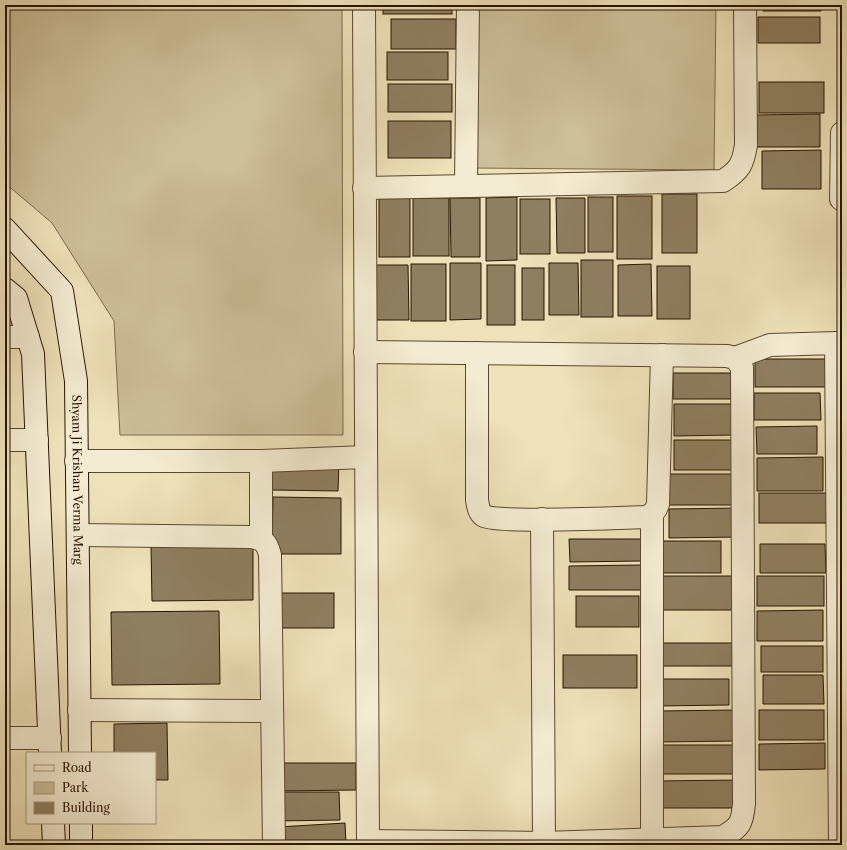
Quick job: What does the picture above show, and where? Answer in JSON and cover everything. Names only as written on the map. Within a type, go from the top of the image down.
[{"type":"street","points":[[364,5],[368,843],[544,843],[723,837],[737,829],[742,820],[744,804],[742,367],[735,358]]},
{"type":"street","points":[[466,186],[468,5]]},
{"type":"street","points":[[364,188],[723,181],[736,172],[743,161],[746,145],[745,5]]},
{"type":"street","points":[[841,199],[842,133]]},
{"type":"street","name":"Shyam Ji Krishan Verma Marg","points":[[5,229],[62,292],[76,381],[80,752]]},
{"type":"street","points":[[5,289],[16,298],[33,354],[50,746],[5,738]]},
{"type":"street","points":[[5,337],[28,337]]},
{"type":"street","points":[[365,352],[662,355],[735,358],[770,344],[836,344],[840,845]]},
{"type":"street","points":[[477,353],[477,500],[479,510],[485,517],[496,519],[542,519],[646,517],[652,515]]},
{"type":"street","points":[[652,839],[652,515],[658,504],[662,355]]},
{"type":"street","points":[[5,440],[37,440]]},
{"type":"street","points":[[76,461],[261,461],[366,457]]},
{"type":"street","points":[[261,461],[261,539]]},
{"type":"street","points":[[542,519],[544,843]]},
{"type":"street","points":[[78,535],[250,537],[261,539],[267,544],[270,555],[274,845]]},
{"type":"street","points":[[79,710],[272,711]]},
{"type":"street","points":[[53,824],[54,845]]},
{"type":"street","points":[[81,824],[81,845]]},
{"type":"green space","points":[[5,5],[342,5],[343,435],[120,435],[114,321],[52,223],[5,183]]},
{"type":"green space","points":[[473,5],[716,5],[714,170],[471,168]]},
{"type":"building","points":[[383,5],[452,5],[452,14],[383,14]]},
{"type":"building","points":[[762,5],[821,5],[821,11],[763,11]]},
{"type":"building","points":[[758,17],[820,17],[820,43],[758,43]]},
{"type":"building","points":[[391,19],[456,19],[456,49],[391,49]]},
{"type":"building","points":[[387,52],[448,52],[448,80],[387,80]]},
{"type":"building","points":[[759,82],[824,82],[824,113],[759,113]]},
{"type":"building","points":[[388,84],[452,84],[452,112],[388,112]]},
{"type":"building","points":[[820,114],[820,147],[756,147],[756,115]]},
{"type":"building","points":[[388,121],[451,121],[451,158],[388,158]]},
{"type":"building","points":[[821,150],[821,189],[762,189],[762,151]]},
{"type":"building","points":[[662,194],[697,194],[697,253],[662,253]]},
{"type":"building","points":[[617,196],[652,196],[652,259],[617,259]]},
{"type":"building","points":[[517,197],[517,260],[486,261],[486,198]]},
{"type":"building","points":[[588,197],[613,197],[613,252],[588,252]]},
{"type":"building","points":[[379,198],[410,198],[410,257],[379,257]]},
{"type":"building","points":[[413,198],[449,198],[449,256],[413,256]]},
{"type":"building","points":[[450,198],[480,198],[480,257],[451,257]]},
{"type":"building","points":[[556,198],[585,198],[585,253],[557,253]]},
{"type":"building","points":[[520,199],[550,199],[550,254],[520,254]]},
{"type":"building","points":[[581,260],[613,260],[613,317],[581,317]]},
{"type":"building","points":[[450,263],[481,263],[481,319],[450,320]]},
{"type":"building","points":[[549,263],[578,263],[579,315],[549,315]]},
{"type":"building","points":[[411,264],[446,264],[446,321],[411,321]]},
{"type":"building","points":[[651,264],[652,316],[618,316],[618,265]]},
{"type":"building","points":[[376,265],[408,265],[409,320],[376,320]]},
{"type":"building","points":[[487,265],[515,265],[515,325],[487,325]]},
{"type":"building","points":[[657,266],[690,266],[690,319],[657,319]]},
{"type":"building","points":[[522,268],[544,268],[544,320],[522,320]]},
{"type":"building","points":[[755,359],[829,359],[829,387],[755,387]]},
{"type":"building","points":[[673,373],[731,373],[731,399],[673,399]]},
{"type":"building","points":[[754,393],[820,393],[821,420],[754,420]]},
{"type":"building","points":[[674,404],[733,404],[734,435],[674,436]]},
{"type":"building","points":[[817,426],[817,454],[757,454],[756,427]]},
{"type":"building","points":[[674,440],[738,440],[738,470],[674,470]]},
{"type":"building","points":[[823,457],[823,491],[757,491],[757,458]]},
{"type":"building","points":[[272,461],[339,463],[338,491],[272,490]]},
{"type":"building","points":[[667,474],[739,474],[739,505],[667,505]]},
{"type":"building","points":[[759,493],[828,493],[828,523],[759,523]]},
{"type":"building","points":[[273,497],[341,498],[341,554],[272,554]]},
{"type":"building","points":[[740,508],[740,537],[669,538],[669,509]]},
{"type":"building","points":[[569,539],[641,539],[641,561],[570,562]]},
{"type":"building","points":[[659,541],[721,541],[721,573],[659,573]]},
{"type":"building","points":[[760,544],[825,544],[826,573],[760,573]]},
{"type":"building","points":[[253,545],[253,600],[152,601],[151,546]]},
{"type":"building","points":[[641,565],[641,590],[569,590],[569,566]]},
{"type":"building","points":[[657,576],[739,576],[740,610],[657,610]]},
{"type":"building","points":[[757,576],[824,576],[824,606],[757,606]]},
{"type":"building","points":[[281,593],[334,593],[334,628],[281,628]]},
{"type":"building","points":[[576,596],[639,596],[639,627],[576,627]]},
{"type":"building","points":[[823,610],[823,641],[757,641],[757,611]]},
{"type":"building","points":[[219,611],[220,684],[112,685],[111,612]]},
{"type":"building","points":[[660,643],[741,643],[741,666],[660,666]]},
{"type":"building","points":[[761,646],[823,646],[823,672],[761,672]]},
{"type":"building","points":[[563,655],[637,655],[637,688],[563,688]]},
{"type":"building","points":[[763,675],[823,675],[824,704],[763,704]]},
{"type":"building","points":[[657,679],[729,679],[729,705],[657,706]]},
{"type":"building","points":[[737,710],[737,741],[658,742],[658,711]]},
{"type":"building","points":[[759,710],[824,710],[824,740],[759,740]]},
{"type":"building","points":[[167,723],[168,780],[156,780],[156,752],[114,752],[114,724]]},
{"type":"building","points":[[825,743],[825,769],[759,770],[759,744]]},
{"type":"building","points":[[657,745],[741,745],[741,774],[657,774]]},
{"type":"building","points":[[276,763],[356,763],[356,790],[277,791]]},
{"type":"building","points":[[741,780],[741,808],[655,808],[655,781]]},
{"type":"building","points":[[276,792],[339,792],[340,820],[276,821]]},
{"type":"building","points":[[345,823],[346,845],[279,845],[278,827]]}]
